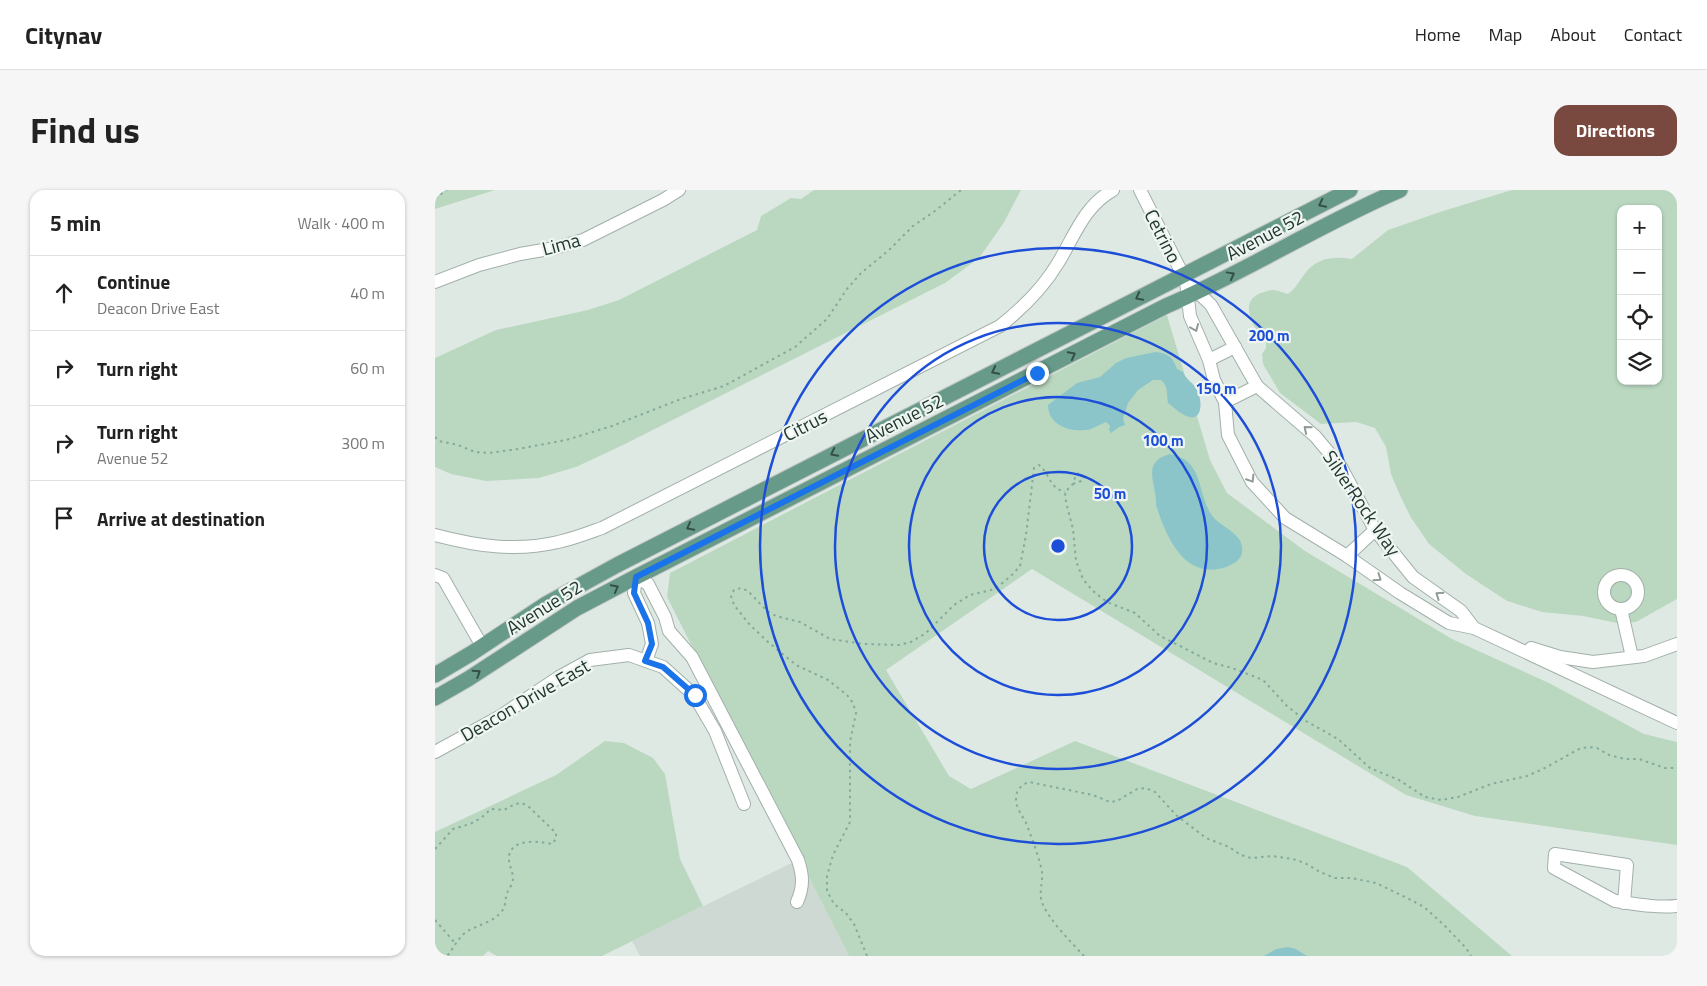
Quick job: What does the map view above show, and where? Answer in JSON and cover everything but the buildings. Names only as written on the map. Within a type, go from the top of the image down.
[{"type":"main road","name":"Avenue 52","points":[[435,675],[546,604],[617,565],[1184,278],[1350,190]]},
{"type":"main road","name":"Avenue 52","points":[[435,698],[468,679],[577,608],[1166,306],[1193,295],[1316,230],[1400,190]]},
{"type":"street","name":"Lima","points":[[435,282],[479,265],[583,240],[656,204],[679,190]]},
{"type":"street","name":"Citrus","points":[[435,535],[487,547],[522,547],[559,542],[602,528],[1000,326],[1023,307],[1039,289],[1057,264],[1088,210],[1103,195],[1113,190]]},
{"type":"street","name":"Cetrino","points":[[1140,190],[1184,278]]},
{"type":"street","name":"SilverRock Way","points":[[1184,278],[1193,295],[1211,305],[1257,386],[1315,436],[1341,467],[1375,530],[1413,578],[1461,610],[1474,628]]},
{"type":"street","name":"SilverRock Way","points":[[1193,295],[1190,316],[1209,360],[1214,380],[1225,402],[1228,436],[1252,482],[1285,518],[1449,623],[1474,628],[1677,723]]},
{"type":"street","points":[[1209,360],[1235,347]]},
{"type":"street","points":[[1225,402],[1257,386]]},
{"type":"street","points":[[1347,556],[1375,530]]},
{"type":"street","points":[[435,575],[443,578],[482,646]]},
{"type":"street","points":[[652,644],[648,623],[634,593],[636,577],[648,584],[665,617],[669,631],[692,657],[798,860],[803,875],[802,891],[797,902]]},
{"type":"street","points":[[1621,609],[1632,658]]},
{"type":"street","points":[[645,661],[652,644],[669,631]]},
{"type":"street","points":[[1490,636],[1560,657],[1593,662],[1644,656],[1677,644]]},
{"type":"street","name":"Deacon Drive East","points":[[435,752],[499,717],[559,677],[590,660],[629,655],[663,667],[695,695],[715,731],[744,804]]},
{"type":"street","points":[[1624,902],[1627,865],[1555,854],[1554,868],[1615,901],[1662,908],[1677,906]]},
{"type":"path","points":[[435,198],[447,190]]},
{"type":"path","points":[[435,437],[439,441],[475,452],[489,453],[518,449],[566,440],[603,429],[674,401],[724,386],[795,347],[827,319],[847,288],[861,273],[888,251],[913,226],[935,212],[961,190]]},
{"type":"path","points":[[867,956],[854,924],[846,913],[834,904],[827,891],[827,876],[833,855],[850,822],[851,742],[856,713],[853,703],[847,695],[828,680],[796,665],[767,642],[734,604],[731,596],[734,590],[741,588],[748,591],[767,611],[776,616],[800,622],[831,639],[864,644],[899,645],[911,642],[926,634],[954,605],[970,595],[991,590],[1000,585],[1020,566],[1026,535],[1034,468],[1039,465],[1043,468],[1052,484],[1058,490],[1065,492]]},
{"type":"path","points":[[1065,492],[1073,484],[1077,474],[1081,473],[1083,476],[1081,481],[1073,484]]},
{"type":"path","points":[[1065,492],[1073,529],[1076,561],[1083,579],[1093,591],[1107,602],[1135,613],[1160,636],[1182,648],[1213,663],[1263,680],[1287,706],[1306,721],[1338,739],[1370,768],[1399,780],[1425,797],[1441,800],[1458,797],[1491,784],[1527,776],[1579,748],[1597,748],[1609,755],[1625,759],[1639,759],[1665,768],[1677,768]]},
{"type":"path","points":[[1084,956],[1063,933],[1044,906],[1041,898],[1042,870],[1034,843],[1017,807],[1016,798],[1022,784],[1029,782],[1072,790],[1093,795],[1110,802],[1117,801],[1137,789],[1146,788],[1155,792],[1176,815],[1206,838],[1229,847],[1241,855],[1251,858],[1272,856],[1305,862],[1320,872],[1335,878],[1351,878],[1376,883],[1409,899],[1424,907],[1444,925],[1471,956]]},
{"type":"path","points":[[435,849],[453,829],[470,824],[491,810],[505,810],[515,804],[522,803],[529,807],[556,833],[556,839],[552,844],[529,840],[511,852],[509,858],[513,880],[506,895],[504,908],[500,914],[466,932],[455,942],[447,956]]},
{"type":"path","points":[[435,920],[455,942]]},
{"type":"shaded area","points":[[800,859],[849,956],[640,956],[632,941]]},
{"type":"green space","points":[[435,190],[495,190],[435,209]]},
{"type":"green space","points":[[814,190],[1021,190],[1003,224],[979,258],[945,283],[623,445],[576,467],[539,478],[486,481],[451,474],[435,467],[435,358],[496,330],[588,310],[619,300],[757,230],[761,216],[791,198],[801,199]]},
{"type":"green space","points":[[1512,190],[1677,190],[1677,599],[1636,622],[1617,623],[1583,616],[1542,612],[1507,601],[1466,574],[1429,544],[1410,516],[1399,493],[1391,474],[1386,447],[1375,428],[1356,422],[1321,424],[1280,393],[1263,364],[1262,354],[1266,348],[1266,342],[1250,316],[1250,303],[1254,297],[1271,290],[1288,294],[1313,265],[1331,258],[1352,259],[1388,230]]},
{"type":"green space","points":[[1167,315],[1210,460],[1227,493],[1305,551],[1452,639],[1549,683],[1644,734],[1677,742],[1677,845],[1475,816],[1406,795],[1032,569],[886,670],[949,776],[971,789],[1075,741],[1407,867],[1512,956],[849,956],[667,597],[670,573]]},
{"type":"green space","points":[[605,741],[624,743],[653,758],[665,774],[680,859],[703,906],[602,956],[497,956],[488,951],[483,956],[435,956],[435,832],[556,775]]},
{"type":"water","points":[[1155,352],[1169,356],[1174,361],[1177,369],[1183,372],[1196,388],[1201,405],[1195,417],[1184,415],[1168,403],[1164,383],[1161,380],[1153,380],[1138,390],[1128,403],[1123,419],[1125,425],[1111,433],[1109,430],[1110,426],[1106,422],[1091,429],[1077,430],[1063,427],[1052,418],[1048,405],[1077,383],[1100,377],[1116,363],[1126,358]]},
{"type":"water","points":[[1170,454],[1182,458],[1190,464],[1199,481],[1209,510],[1215,519],[1233,533],[1240,542],[1242,553],[1233,564],[1212,570],[1199,568],[1188,562],[1179,553],[1165,530],[1156,505],[1152,475],[1155,462]]},
{"type":"water","points":[[1288,947],[1296,949],[1307,956],[1264,956],[1276,949]]},
{"type":"route","points":[[695,695],[663,667],[645,661],[652,644],[648,623],[634,593],[636,577],[1037,373]]}]
